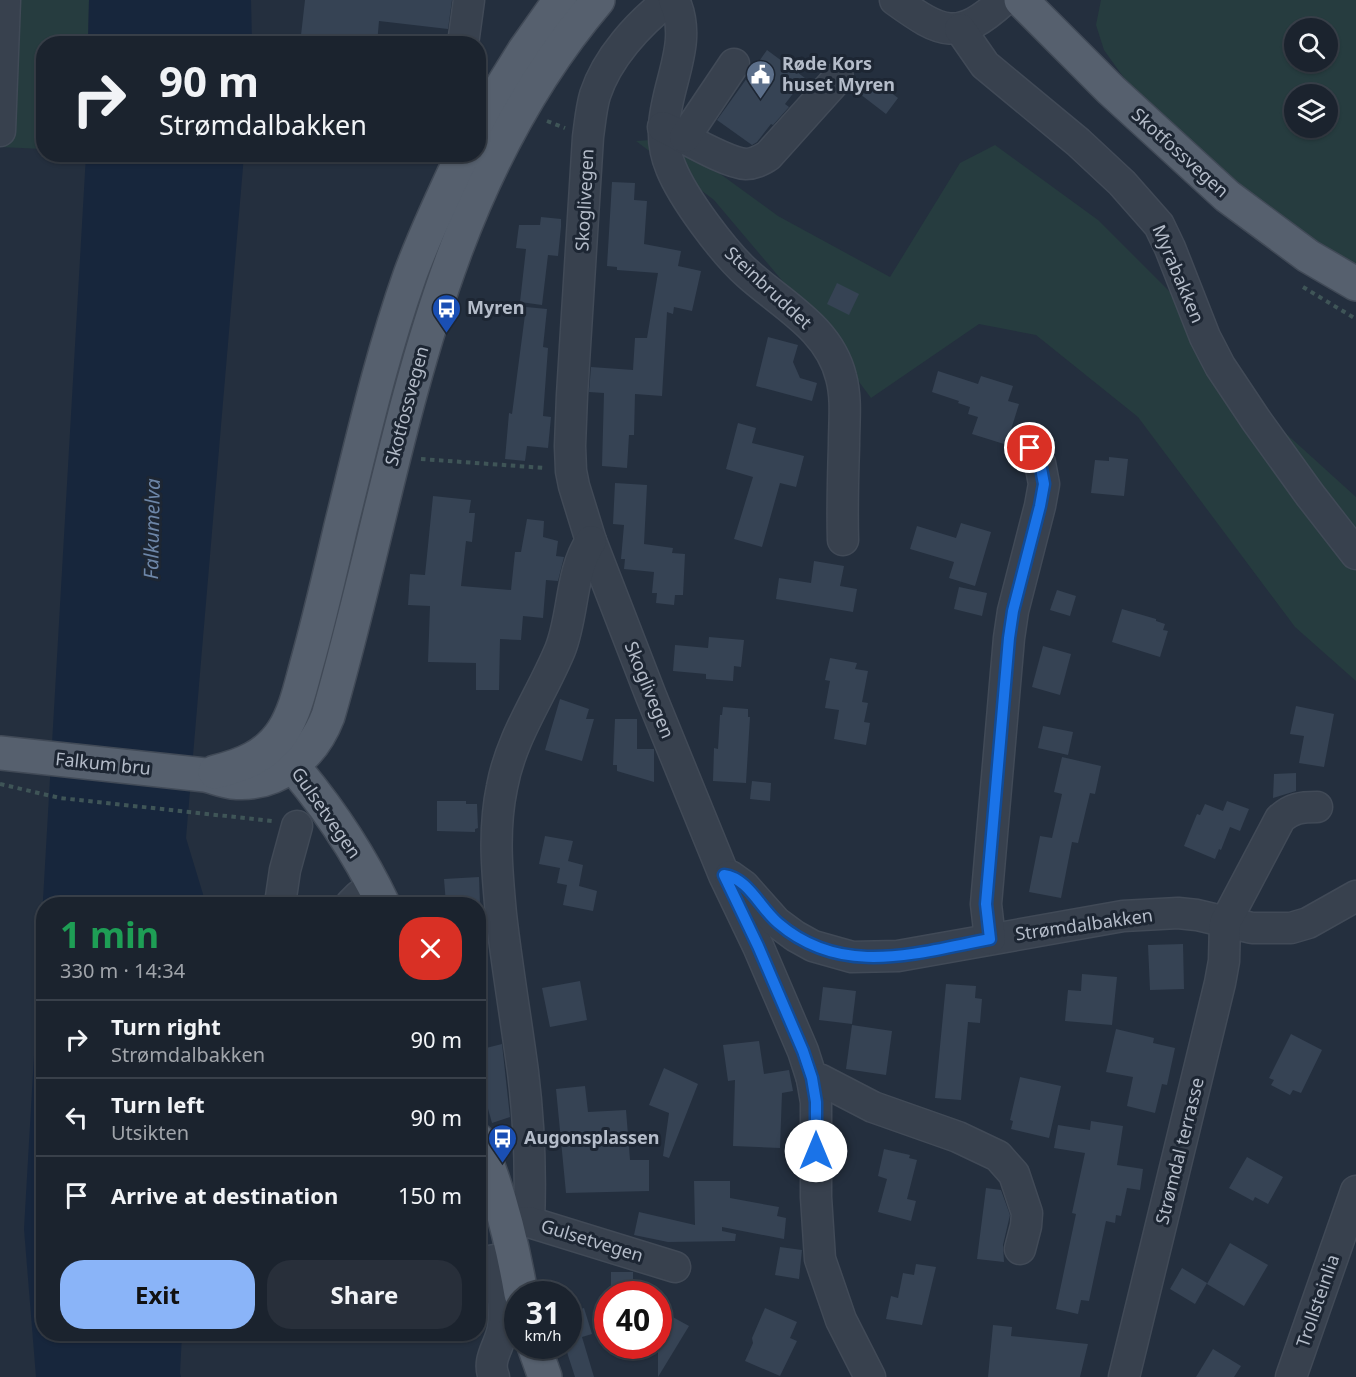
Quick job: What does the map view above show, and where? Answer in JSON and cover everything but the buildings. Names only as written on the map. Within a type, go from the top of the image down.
[{"type":"main road","points":[[486,112],[524,51],[560,0]]},
{"type":"main road","name":"Skotfossvegen","points":[[459,162],[409,277],[368,419],[314,640],[292,714],[283,755],[308,752],[323,729],[328,716],[404,413],[459,237],[489,167],[510,127],[547,66],[598,0]]},
{"type":"main road","name":"Skotfossvegen","points":[[1021,0],[1111,90],[1227,196],[1300,250],[1356,284]]},
{"type":"main road","name":"Falkum bru","points":[[0,753],[205,775],[232,782],[258,780],[277,775],[283,755]]},
{"type":"main road","name":"Gulsetvegen","points":[[283,755],[336,820],[370,897]]},
{"type":"main road","points":[[486,1161],[499,1194],[518,1223],[520,1281]]},
{"type":"main road","points":[[538,1359],[544,1377]]},
{"type":"street","points":[[0,131],[5,0]]},
{"type":"street","points":[[464,36],[469,0]]},
{"type":"street","name":"Skoglivegen","points":[[669,0],[624,45],[602,79],[594,97],[588,137],[572,395],[571,471],[591,541],[724,875],[762,956],[803,1051],[812,1078],[816,1102],[816,1197],[820,1259],[841,1320],[870,1377]]},
{"type":"street","points":[[670,127],[681,39],[679,11],[674,0]]},
{"type":"street","points":[[895,0],[929,24],[947,29],[960,29],[976,23],[1004,0]]},
{"type":"street","name":"Myrabakken","points":[[960,29],[985,65],[1078,142],[1122,183],[1159,225],[1197,319],[1220,366],[1310,495],[1356,554]]},
{"type":"street","points":[[670,127],[734,64]]},
{"type":"street","points":[[670,127],[726,158],[745,164],[758,162],[768,156],[838,78]]},
{"type":"street","name":"Steinbruddet","points":[[670,127],[665,150],[671,168],[710,230],[746,273],[807,322],[822,340],[840,374],[845,405],[843,540]]},
{"type":"street","points":[[990,939],[986,904],[1009,638],[1013,611],[1044,484],[1040,463],[1030,448]]},
{"type":"street","points":[[518,1223],[528,1136],[523,1074],[498,880],[496,848],[498,816],[506,770],[526,717],[560,648],[567,628],[580,560],[591,541]]},
{"type":"street","points":[[1225,923],[1280,819],[1288,812],[1300,807],[1317,807]]},
{"type":"street","points":[[281,897],[285,870],[297,826]]},
{"type":"street","name":"Strømdalbakken","points":[[724,875],[737,879],[776,922],[795,936],[813,946],[852,957],[898,956],[1123,916],[1158,913],[1197,915],[1252,928],[1291,928],[1316,920],[1356,896]]},
{"type":"street","name":"Strømdal terrasse","points":[[1124,1377],[1220,983],[1224,961],[1225,923]]},
{"type":"street","points":[[812,1078],[821,1080],[873,1107],[958,1137],[998,1156],[1014,1174],[1027,1213],[1020,1249]]},
{"type":"street","name":"Trollsteinlia","points":[[1291,1377],[1356,1191]]},
{"type":"street","name":"Gulsetvegen","points":[[518,1223],[675,1267]]},
{"type":"street","points":[[486,1262],[495,1260],[504,1312],[503,1329],[491,1361],[491,1371],[494,1377]]},
{"type":"path","points":[[417,470],[420,459],[571,471]]},
{"type":"path","points":[[0,784],[60,798],[239,816]]},
{"type":"green space","points":[[0,0],[89,0],[88,36],[36,36],[36,149],[0,147]]},
{"type":"green space","points":[[1101,0],[1356,0],[1356,265],[1282,219],[1206,157],[1129,85],[1104,50],[1096,25]]},
{"type":"green space","points":[[665,139],[675,141],[778,216],[890,277],[960,163],[995,145],[1098,220],[1188,310],[1271,420],[1356,497],[1356,681],[1295,627],[1138,417],[1036,335],[979,324],[871,398],[796,297],[714,200],[636,141]]},
{"type":"water","points":[[89,0],[251,0],[252,36],[88,36]]},
{"type":"water","name":"Falkumelva","points":[[86,162],[243,162],[186,838],[204,897],[43,897]]},
{"type":"water","points":[[36,1021],[36,1341],[182,1341],[181,1377],[36,1377],[24,1229]]},
{"type":"place","name":"Røde Kors huset Myren","points":[[761,100]]},
{"type":"place","name":"Myren","points":[[446,334]]},
{"type":"place","name":"Augonsplassen","points":[[503,1164]]},
{"type":"route","points":[[816,1151],[816,1102],[812,1078],[803,1051],[758,946],[724,875],[737,879],[776,922],[795,936],[832,953],[852,957],[898,956],[990,939],[986,904],[1009,638],[1013,611],[1044,484],[1040,463],[1030,448]]}]
